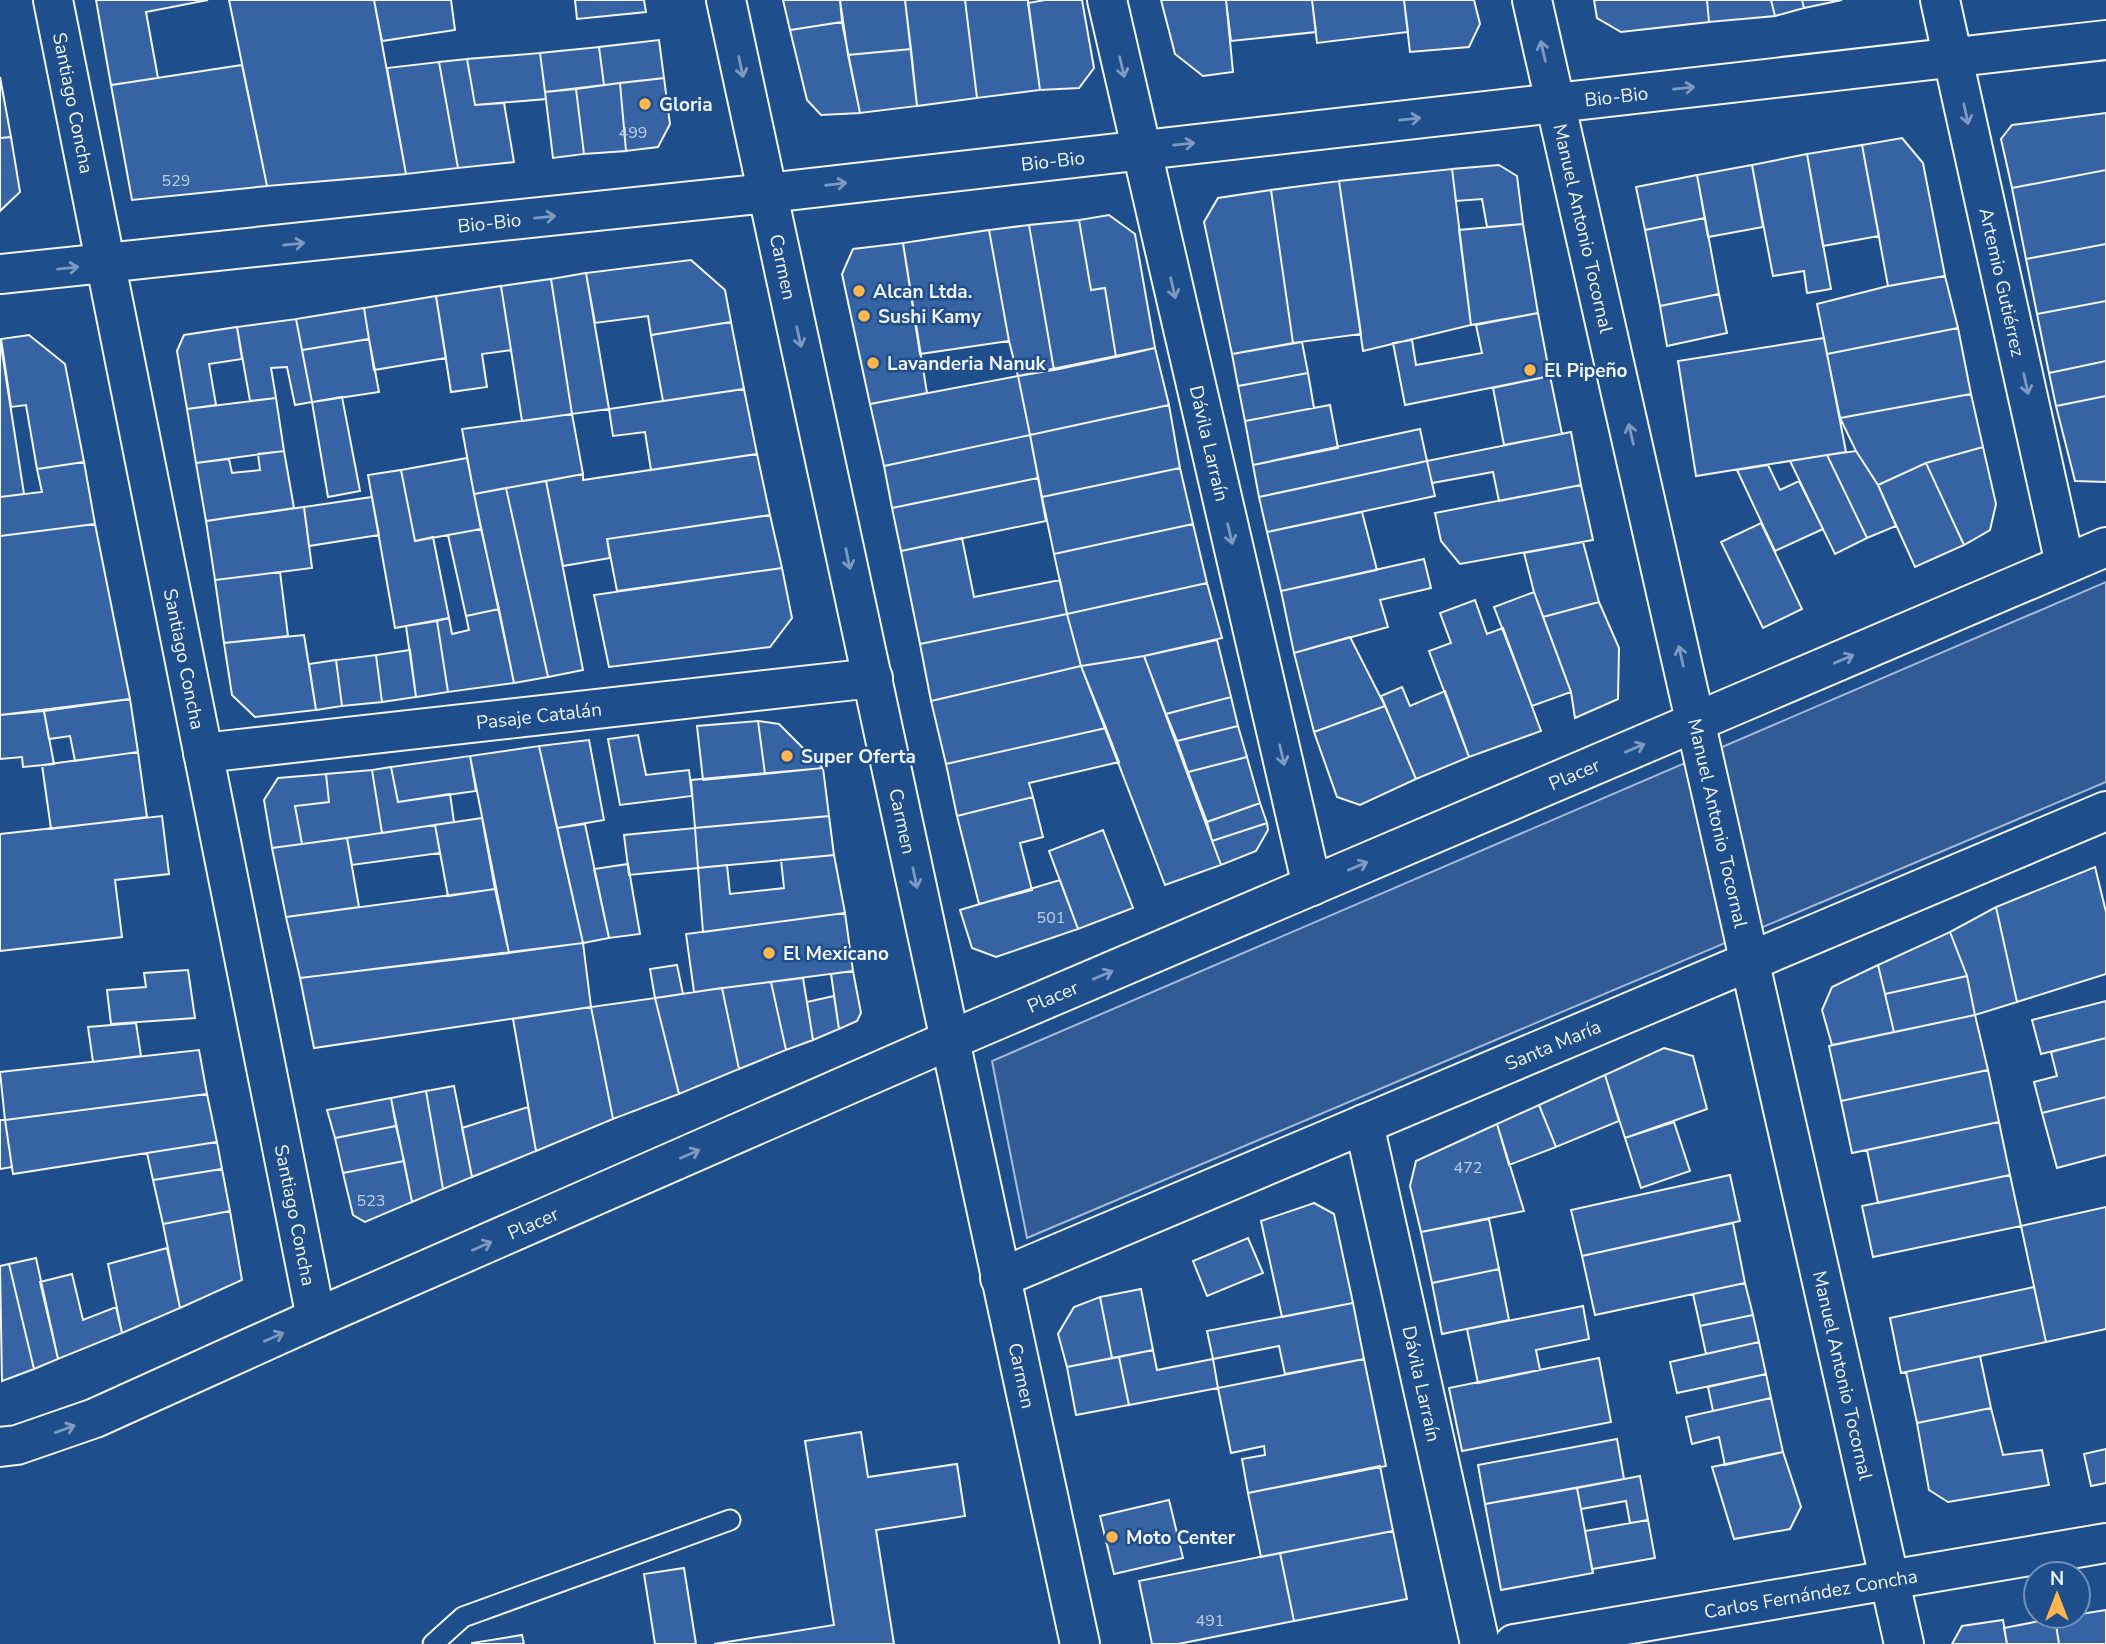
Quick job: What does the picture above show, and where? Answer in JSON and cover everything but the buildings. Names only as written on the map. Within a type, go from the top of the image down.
[{"type":"street","name":"Santiago Concha","points":[[53,0],[316,1318]]},
{"type":"street","name":"Carmen","points":[[726,0],[1080,1644]]},
{"type":"street","name":"Dávila Larraín","points":[[1107,0],[1312,886]]},
{"type":"street","name":"Manuel Antonio Tocornal","points":[[1532,0],[1904,1644]]},
{"type":"street","name":"Artemio Gutiérrez","points":[[1940,0],[2065,565]]},
{"type":"street","name":"Bio-Bio","points":[[0,274],[768,193],[2106,40]]},
{"type":"street","name":"Placer","points":[[0,1447],[17,1445],[95,1418],[950,1040],[2106,547]]},
{"type":"street","name":"Pasaje Catalán","points":[[203,753],[873,678]]},
{"type":"street","name":"Santa María","points":[[1000,1278],[2106,811]]},
{"type":"street","name":"Dávila Larraín","points":[[1364,1124],[1480,1644]]},
{"type":"street","name":"Carlos Fernández Concha","points":[[1514,1644],[2106,1543]]},
{"type":"lane","points":[[433,1644],[463,1617],[730,1520]]},
{"type":"shaded area","points":[[2106,582],[2106,782],[1027,1238],[992,1061]]},
{"type":"place","name":"Gloria","points":[[645,104]]},
{"type":"place","name":"Alcan Ltda.","points":[[859,291]]},
{"type":"place","name":"Sushi Kamy","points":[[864,316]]},
{"type":"place","name":"Lavanderia Nanuk","points":[[873,363]]},
{"type":"place","name":"El Pipeño","points":[[1530,370]]},
{"type":"place","name":"Super Oferta","points":[[787,756]]},
{"type":"place","name":"El Mexicano","points":[[769,953]]},
{"type":"place","name":"Moto Center","points":[[1112,1537]]}]
